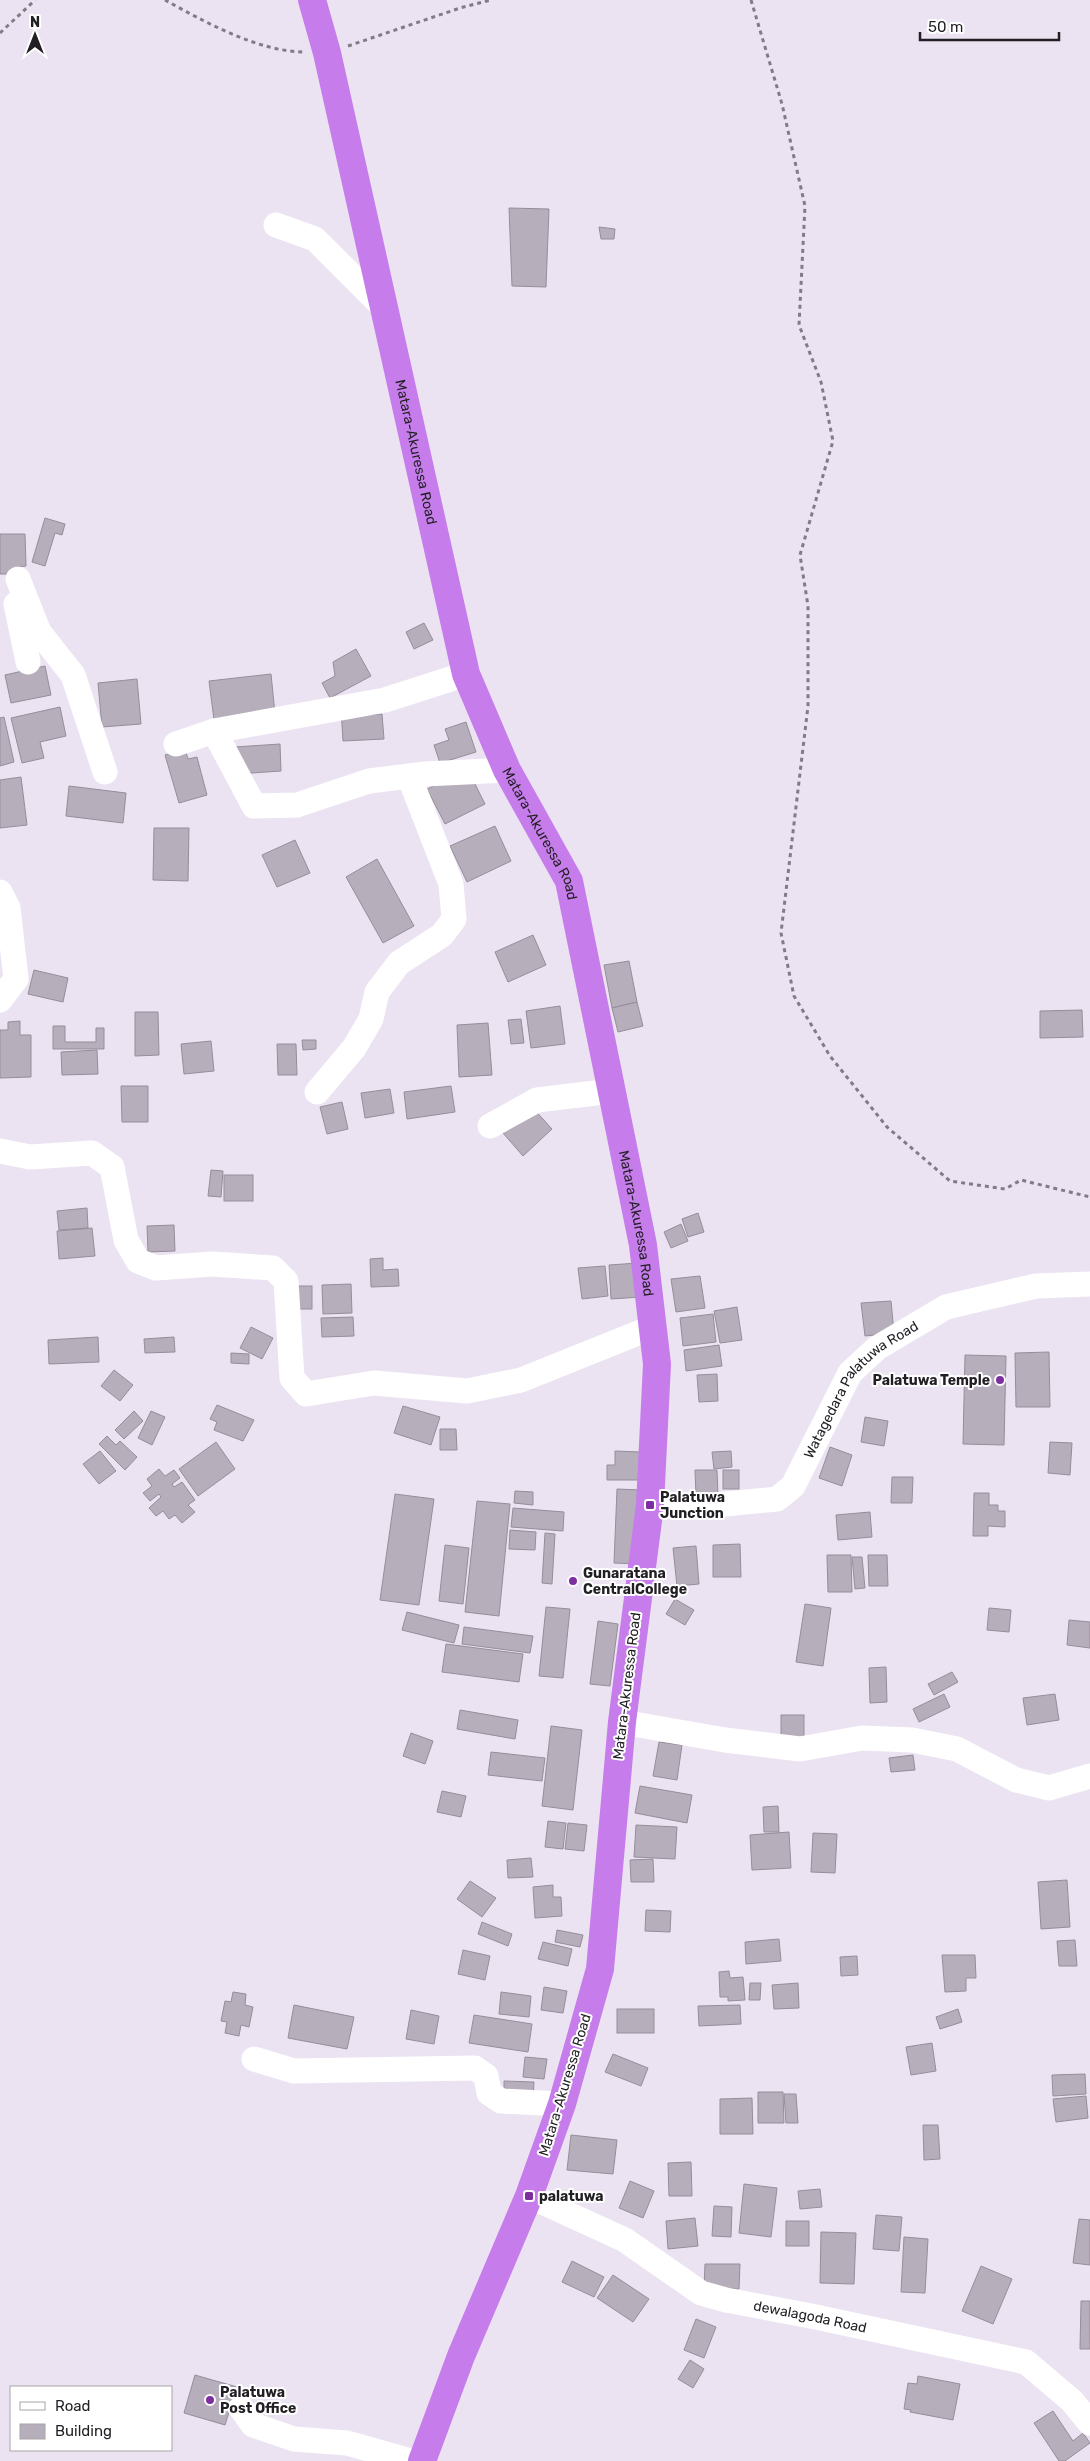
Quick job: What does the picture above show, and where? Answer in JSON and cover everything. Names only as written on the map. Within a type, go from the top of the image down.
[{"type":"highway","name":"Matara-Akuressa Road","points":[[312,0],[326,53],[381,305],[466,674],[507,770],[569,881],[643,1244],[657,1364],[650,1505],[622,1722],[600,1969],[562,2104],[529,2196],[461,2356],[422,2461]]},
{"type":"street","points":[[276,225],[315,239],[381,305]]},
{"type":"street","points":[[28,662],[15,581],[39,632],[73,675],[105,772]]},
{"type":"street","points":[[176,744],[214,731],[385,700],[466,674]]},
{"type":"street","points":[[214,731],[254,806],[297,805],[369,781],[410,776],[507,770]]},
{"type":"street","points":[[317,1092],[354,1048],[371,1019],[377,992],[399,963],[442,935],[454,919],[451,884],[410,776]]},
{"type":"street","points":[[0,892],[8,908],[7,951],[16,979],[0,1000]]},
{"type":"street","points":[[490,1126],[537,1100],[612,1091]]},
{"type":"street","points":[[0,1151],[30,1157],[92,1153],[112,1167],[126,1240],[138,1261],[156,1268],[212,1264],[273,1268],[286,1281],[292,1378],[306,1394],[374,1383],[467,1392],[521,1380],[653,1327]]},
{"type":"street","name":"Watagedara Palatuwa Road","points":[[650,1505],[694,1506],[777,1499],[794,1486],[850,1373],[877,1348],[946,1307],[1036,1286],[1090,1284]]},
{"type":"street","points":[[622,1722],[725,1740],[800,1749],[862,1738],[912,1740],[957,1749],[1016,1780],[1049,1788],[1090,1776]]},
{"type":"street","points":[[254,2059],[294,2071],[475,2068],[486,2076],[489,2093],[501,2101],[562,2104]]},
{"type":"street","name":"dewalagoda Road","points":[[529,2196],[626,2240],[701,2293],[726,2300],[811,2316],[1026,2362],[1072,2401],[1090,2423]]},
{"type":"street","points":[[241,2408],[252,2425],[294,2439],[347,2443],[411,2461]]},
{"type":"path","points":[[0,33],[36,0]]},
{"type":"path","points":[[165,0],[203,20],[281,52],[326,53],[460,8],[492,0]]},
{"type":"path","points":[[751,0],[782,104],[805,206],[799,325],[821,382],[832,441],[800,555],[808,606],[808,706],[781,933],[794,996],[830,1056],[888,1127],[950,1181],[1005,1189],[1021,1180],[1090,1196]]},
{"type":"building","points":[[509,208],[549,209],[546,287],[512,286]]},
{"type":"building","points":[[599,227],[615,229],[614,239],[601,239]]},
{"type":"building","points":[[45,518],[65,524],[62,535],[55,533],[45,566],[32,562]]},
{"type":"building","points":[[0,534],[25,534],[26,566],[16,567],[16,574],[0,574]]},
{"type":"building","points":[[424,623],[433,640],[414,649],[406,632]]},
{"type":"building","points":[[356,649],[371,676],[330,698],[322,683],[335,676],[333,662]]},
{"type":"building","points":[[45,666],[51,695],[11,703],[5,675]]},
{"type":"building","points":[[271,674],[275,714],[214,720],[209,681]]},
{"type":"building","points":[[137,679],[141,724],[102,727],[98,683]]},
{"type":"building","points":[[60,707],[66,736],[40,742],[44,758],[22,763],[11,718]]},
{"type":"building","points":[[341,709],[361,715],[382,714],[384,739],[343,741]]},
{"type":"building","points":[[4,717],[14,762],[0,766],[0,718]]},
{"type":"building","points":[[466,722],[476,752],[440,763],[434,745],[449,740],[445,729]]},
{"type":"building","points":[[280,744],[281,771],[237,774],[235,747]]},
{"type":"building","points":[[185,749],[188,759],[197,757],[207,795],[179,803],[165,755]]},
{"type":"building","points":[[470,774],[485,804],[445,824],[427,789],[454,776]]},
{"type":"building","points":[[21,777],[27,825],[0,828],[0,780]]},
{"type":"building","points":[[69,786],[126,793],[123,823],[66,816]]},
{"type":"building","points":[[495,826],[511,861],[467,882],[450,846]]},
{"type":"building","points":[[154,828],[189,828],[188,881],[153,880]]},
{"type":"building","points":[[295,840],[310,873],[277,887],[262,855]]},
{"type":"building","points":[[377,859],[414,926],[383,943],[346,877]]},
{"type":"building","points":[[533,935],[546,965],[508,982],[495,952]]},
{"type":"building","points":[[629,961],[637,1002],[612,1008],[604,965]]},
{"type":"building","points":[[34,970],[68,978],[63,1002],[28,994]]},
{"type":"building","points":[[637,1002],[643,1026],[618,1032],[612,1008]]},
{"type":"building","points":[[560,1006],[565,1044],[531,1048],[526,1011]]},
{"type":"building","points":[[1082,1010],[1083,1037],[1040,1038],[1040,1011]]},
{"type":"building","points":[[135,1012],[158,1012],[159,1055],[135,1056]]},
{"type":"building","points":[[521,1019],[524,1043],[511,1044],[508,1020]]},
{"type":"building","points":[[20,1021],[20,1035],[31,1035],[31,1077],[0,1078],[0,1030],[8,1030],[8,1022]]},
{"type":"building","points":[[488,1023],[492,1075],[459,1077],[457,1025]]},
{"type":"building","points":[[53,1026],[65,1026],[65,1042],[96,1042],[96,1028],[104,1028],[104,1049],[53,1049]]},
{"type":"building","points":[[302,1040],[316,1040],[316,1049],[303,1050]]},
{"type":"building","points":[[211,1041],[214,1071],[184,1074],[181,1044]]},
{"type":"building","points":[[277,1044],[296,1044],[297,1075],[278,1075]]},
{"type":"building","points":[[97,1050],[98,1074],[62,1075],[61,1052]]},
{"type":"building","points":[[121,1086],[148,1086],[148,1122],[122,1122]]},
{"type":"building","points":[[451,1086],[455,1112],[407,1119],[404,1092]]},
{"type":"building","points":[[390,1089],[394,1113],[365,1118],[361,1093]]},
{"type":"building","points":[[342,1102],[348,1129],[327,1134],[320,1107]]},
{"type":"building","points":[[532,1107],[552,1129],[523,1156],[503,1133]]},
{"type":"building","points":[[211,1170],[223,1171],[221,1197],[208,1196]]},
{"type":"building","points":[[224,1175],[253,1175],[253,1201],[224,1201]]},
{"type":"building","points":[[87,1208],[88,1228],[59,1230],[57,1211]]},
{"type":"building","points":[[698,1213],[704,1232],[688,1237],[682,1219]]},
{"type":"building","points":[[681,1224],[688,1241],[671,1248],[664,1232]]},
{"type":"building","points":[[174,1225],[175,1251],[148,1252],[147,1226]]},
{"type":"building","points":[[92,1228],[95,1256],[59,1259],[57,1231]]},
{"type":"building","points":[[383,1258],[383,1270],[398,1269],[399,1286],[371,1287],[370,1259]]},
{"type":"building","points":[[638,1263],[641,1297],[611,1299],[609,1265]]},
{"type":"building","points":[[605,1266],[608,1296],[582,1299],[578,1268]]},
{"type":"building","points":[[700,1276],[705,1308],[676,1312],[671,1279]]},
{"type":"building","points":[[351,1284],[352,1313],[323,1314],[322,1285]]},
{"type":"building","points":[[297,1286],[312,1286],[312,1309],[297,1309]]},
{"type":"building","points":[[891,1301],[894,1333],[865,1336],[861,1303]]},
{"type":"building","points":[[737,1307],[742,1340],[720,1343],[714,1311]]},
{"type":"building","points":[[713,1314],[716,1342],[683,1346],[680,1318]]},
{"type":"building","points":[[353,1317],[354,1336],[322,1337],[321,1318]]},
{"type":"building","points":[[251,1327],[273,1338],[262,1359],[240,1348]]},
{"type":"building","points":[[98,1337],[99,1362],[49,1364],[48,1340]]},
{"type":"building","points":[[174,1337],[175,1352],[145,1353],[144,1339]]},
{"type":"building","points":[[719,1345],[722,1366],[686,1371],[684,1350]]},
{"type":"building","points":[[1049,1352],[1050,1407],[1016,1407],[1015,1353]]},
{"type":"building","points":[[231,1353],[249,1354],[249,1364],[231,1363]]},
{"type":"building","points":[[965,1355],[1006,1356],[1004,1445],[963,1444]]},
{"type":"building","points":[[114,1370],[133,1385],[120,1401],[101,1386]]},
{"type":"building","points":[[717,1374],[718,1401],[699,1402],[697,1375]]},
{"type":"building","points":[[217,1405],[254,1420],[243,1441],[214,1430],[217,1422],[210,1419]]},
{"type":"building","points":[[403,1406],[440,1417],[431,1445],[394,1433]]},
{"type":"building","points":[[134,1411],[143,1421],[124,1439],[115,1430]]},
{"type":"building","points":[[151,1411],[165,1417],[152,1445],[138,1438]]},
{"type":"building","points":[[865,1417],[888,1421],[884,1446],[861,1442]]},
{"type":"building","points":[[440,1429],[456,1429],[457,1450],[440,1450]]},
{"type":"building","points":[[107,1436],[116,1445],[120,1441],[137,1457],[125,1470],[99,1444]]},
{"type":"building","points":[[216,1442],[235,1469],[198,1496],[179,1469]]},
{"type":"building","points":[[1050,1442],[1072,1443],[1070,1475],[1048,1473]]},
{"type":"building","points":[[830,1447],[852,1455],[842,1486],[819,1478]]},
{"type":"building","points":[[100,1451],[116,1471],[99,1484],[83,1464]]},
{"type":"building","points":[[615,1451],[640,1452],[639,1480],[607,1480],[607,1465],[615,1465]]},
{"type":"building","points":[[731,1451],[732,1467],[714,1469],[712,1452]]},
{"type":"building","points":[[159,1469],[165,1476],[174,1470],[180,1478],[172,1484],[174,1487],[182,1482],[195,1500],[188,1505],[195,1512],[182,1523],[175,1515],[169,1519],[163,1511],[156,1516],[149,1508],[161,1497],[159,1494],[150,1501],[143,1493],[152,1486],[147,1479]]},
{"type":"building","points":[[695,1470],[717,1470],[718,1496],[696,1496]]},
{"type":"building","points":[[723,1470],[739,1470],[739,1489],[723,1489]]},
{"type":"building","points":[[892,1477],[913,1477],[912,1503],[891,1503]]},
{"type":"building","points":[[617,1489],[641,1490],[638,1564],[614,1563]]},
{"type":"building","points":[[515,1491],[533,1492],[533,1505],[514,1503]]},
{"type":"building","points":[[974,1493],[989,1493],[989,1505],[998,1505],[998,1511],[1005,1511],[1005,1527],[988,1526],[988,1536],[973,1536]]},
{"type":"building","points":[[395,1494],[434,1499],[419,1605],[380,1600]]},
{"type":"building","points":[[477,1501],[510,1504],[499,1616],[465,1612]]},
{"type":"building","points":[[513,1508],[564,1512],[563,1531],[511,1527]]},
{"type":"building","points":[[870,1512],[872,1537],[838,1540],[836,1515]]},
{"type":"building","points":[[510,1530],[536,1532],[535,1550],[509,1549]]},
{"type":"building","points":[[545,1533],[555,1534],[552,1584],[542,1583]]},
{"type":"building","points":[[740,1544],[741,1577],[713,1577],[713,1545]]},
{"type":"building","points":[[445,1545],[469,1548],[463,1604],[439,1601]]},
{"type":"building","points":[[696,1546],[699,1584],[677,1586],[673,1548]]},
{"type":"building","points":[[827,1555],[851,1555],[852,1592],[828,1592]]},
{"type":"building","points":[[868,1555],[887,1555],[888,1586],[869,1586]]},
{"type":"building","points":[[852,1557],[862,1557],[865,1588],[855,1589]]},
{"type":"building","points":[[675,1599],[694,1610],[685,1625],[666,1614]]},
{"type":"building","points":[[805,1604],[831,1608],[823,1666],[796,1662]]},
{"type":"building","points":[[546,1607],[570,1609],[563,1678],[539,1676]]},
{"type":"building","points":[[989,1608],[1011,1610],[1009,1632],[987,1630]]},
{"type":"building","points":[[407,1612],[459,1625],[454,1643],[402,1630]]},
{"type":"building","points":[[1069,1620],[1090,1622],[1090,1648],[1067,1645]]},
{"type":"building","points":[[598,1621],[618,1624],[610,1686],[590,1684]]},
{"type":"building","points":[[464,1627],[533,1636],[530,1653],[462,1644]]},
{"type":"building","points":[[446,1644],[523,1654],[519,1682],[442,1672]]},
{"type":"building","points":[[886,1667],[887,1702],[870,1703],[869,1668]]},
{"type":"building","points":[[952,1672],[958,1682],[934,1695],[928,1684]]},
{"type":"building","points":[[944,1694],[950,1707],[919,1722],[913,1709]]},
{"type":"building","points":[[1055,1694],[1059,1720],[1027,1725],[1023,1698]]},
{"type":"building","points":[[460,1710],[518,1720],[515,1739],[457,1729]]},
{"type":"building","points":[[781,1715],[804,1715],[804,1744],[781,1744]]},
{"type":"building","points":[[551,1726],[582,1730],[573,1810],[542,1806]]},
{"type":"building","points":[[411,1733],[433,1741],[425,1764],[403,1756]]},
{"type":"building","points":[[659,1742],[682,1745],[677,1780],[653,1776]]},
{"type":"building","points":[[491,1752],[545,1758],[542,1781],[488,1775]]},
{"type":"building","points":[[913,1755],[915,1770],[891,1772],[889,1758]]},
{"type":"building","points":[[640,1786],[692,1795],[687,1823],[635,1813]]},
{"type":"building","points":[[442,1791],[466,1796],[461,1817],[437,1812]]},
{"type":"building","points":[[778,1806],[779,1832],[764,1832],[763,1807]]},
{"type":"building","points":[[548,1821],[566,1823],[563,1849],[545,1847]]},
{"type":"building","points":[[568,1823],[587,1825],[584,1851],[565,1849]]},
{"type":"building","points":[[636,1825],[677,1827],[675,1859],[634,1857]]},
{"type":"building","points":[[789,1832],[791,1868],[752,1870],[750,1835]]},
{"type":"building","points":[[813,1833],[837,1834],[835,1873],[811,1872]]},
{"type":"building","points":[[531,1858],[533,1877],[508,1878],[507,1860]]},
{"type":"building","points":[[653,1859],[654,1882],[631,1882],[630,1860]]},
{"type":"building","points":[[1067,1880],[1070,1927],[1041,1929],[1038,1882]]},
{"type":"building","points":[[470,1881],[496,1898],[482,1917],[457,1899]]},
{"type":"building","points":[[553,1885],[553,1897],[561,1897],[562,1916],[535,1918],[533,1887]]},
{"type":"building","points":[[646,1910],[671,1911],[670,1932],[645,1931]]},
{"type":"building","points":[[482,1922],[512,1934],[508,1946],[478,1934]]},
{"type":"building","points":[[557,1930],[583,1935],[580,1947],[555,1942]]},
{"type":"building","points":[[779,1939],[781,1961],[746,1964],[745,1942]]},
{"type":"building","points":[[1075,1940],[1077,1966],[1059,1966],[1057,1941]]},
{"type":"building","points":[[543,1942],[572,1949],[568,1966],[538,1959]]},
{"type":"building","points":[[463,1950],[490,1956],[485,1980],[458,1974]]},
{"type":"building","points":[[942,1955],[975,1955],[976,1978],[966,1978],[966,1991],[945,1992]]},
{"type":"building","points":[[857,1956],[858,1975],[841,1976],[840,1957]]},
{"type":"building","points":[[729,1971],[730,1978],[743,1977],[745,2000],[728,2001],[728,1997],[720,1997],[719,1972]]},
{"type":"building","points":[[750,1983],[761,1983],[760,2000],[749,2000]]},
{"type":"building","points":[[798,1983],[799,2008],[774,2009],[772,1985]]},
{"type":"building","points":[[544,1987],[567,1991],[563,2013],[541,2010]]},
{"type":"building","points":[[233,1992],[246,1994],[245,2005],[253,2007],[249,2027],[241,2025],[239,2036],[225,2033],[227,2022],[221,2021],[225,2001],[231,2002]]},
{"type":"building","points":[[501,1992],[531,1996],[529,2017],[499,2014]]},
{"type":"building","points":[[294,2005],[354,2017],[347,2049],[288,2038]]},
{"type":"building","points":[[740,2005],[741,2024],[699,2026],[698,2006]]},
{"type":"building","points":[[617,2009],[654,2009],[654,2033],[617,2033]]},
{"type":"building","points":[[958,2009],[962,2022],[940,2029],[936,2017]]},
{"type":"building","points":[[411,2010],[439,2016],[434,2044],[406,2039]]},
{"type":"building","points":[[474,2015],[532,2024],[528,2052],[469,2043]]},
{"type":"building","points":[[932,2043],[936,2071],[911,2075],[906,2047]]},
{"type":"building","points":[[613,2054],[648,2068],[641,2086],[605,2072]]},
{"type":"building","points":[[525,2057],[547,2059],[544,2079],[523,2077]]},
{"type":"building","points":[[1085,2074],[1086,2094],[1053,2096],[1052,2075]]},
{"type":"building","points":[[504,2081],[534,2082],[533,2098],[504,2096]]},
{"type":"building","points":[[758,2092],[783,2092],[784,2123],[758,2123]]},
{"type":"building","points":[[784,2094],[796,2094],[798,2123],[786,2123]]},
{"type":"building","points":[[1086,2096],[1088,2118],[1056,2122],[1053,2099]]},
{"type":"building","points":[[752,2098],[753,2134],[720,2134],[720,2099]]},
{"type":"building","points":[[923,2125],[938,2125],[940,2159],[924,2160]]},
{"type":"building","points":[[571,2135],[617,2140],[613,2174],[567,2170]]},
{"type":"building","points":[[691,2162],[692,2196],[669,2196],[668,2163]]},
{"type":"building","points":[[630,2181],[654,2191],[643,2218],[619,2208]]},
{"type":"building","points":[[744,2184],[777,2188],[771,2237],[739,2233]]},
{"type":"building","points":[[820,2189],[822,2207],[800,2209],[798,2191]]},
{"type":"building","points":[[714,2206],[732,2207],[731,2237],[712,2236]]},
{"type":"building","points":[[876,2215],[902,2217],[899,2251],[873,2249]]},
{"type":"building","points":[[695,2218],[698,2246],[668,2249],[666,2221]]},
{"type":"building","points":[[1079,2219],[1090,2220],[1090,2265],[1073,2263]]},
{"type":"building","points":[[786,2221],[809,2221],[809,2246],[786,2246]]},
{"type":"building","points":[[821,2232],[856,2233],[854,2284],[820,2283]]},
{"type":"building","points":[[904,2237],[928,2239],[925,2293],[901,2292]]},
{"type":"building","points":[[572,2261],[604,2277],[594,2297],[562,2282]]},
{"type":"building","points":[[705,2264],[740,2264],[739,2289],[704,2288]]},
{"type":"building","points":[[981,2266],[1012,2279],[993,2324],[962,2311]]},
{"type":"building","points":[[613,2275],[649,2299],[633,2322],[597,2298]]},
{"type":"building","points":[[1081,2301],[1090,2301],[1090,2349],[1080,2349]]},
{"type":"building","points":[[696,2319],[716,2327],[704,2358],[684,2350]]},
{"type":"building","points":[[690,2360],[704,2369],[693,2388],[678,2379]]},
{"type":"building","name":"Palatuwa Post Office","points":[[195,2375],[237,2387],[225,2425],[184,2413]]},
{"type":"building","points":[[918,2376],[960,2384],[953,2420],[910,2412],[911,2410],[904,2409],[908,2383],[917,2384]]},
{"type":"building","points":[[1053,2411],[1073,2441],[1083,2433],[1090,2443],[1065,2461],[1059,2461],[1034,2423]]},
{"type":"place","name":"Palatuwa Temple","points":[[1000,1380]]},
{"type":"place","name":"Palatuwa Junction","points":[[650,1505]]},
{"type":"place","name":"Gunaratana CentralCollege","points":[[573,1581]]},
{"type":"place","name":"palatuwa","points":[[529,2196]]},
{"type":"place","name":"Palatuwa Post Office","points":[[210,2400]]}]
